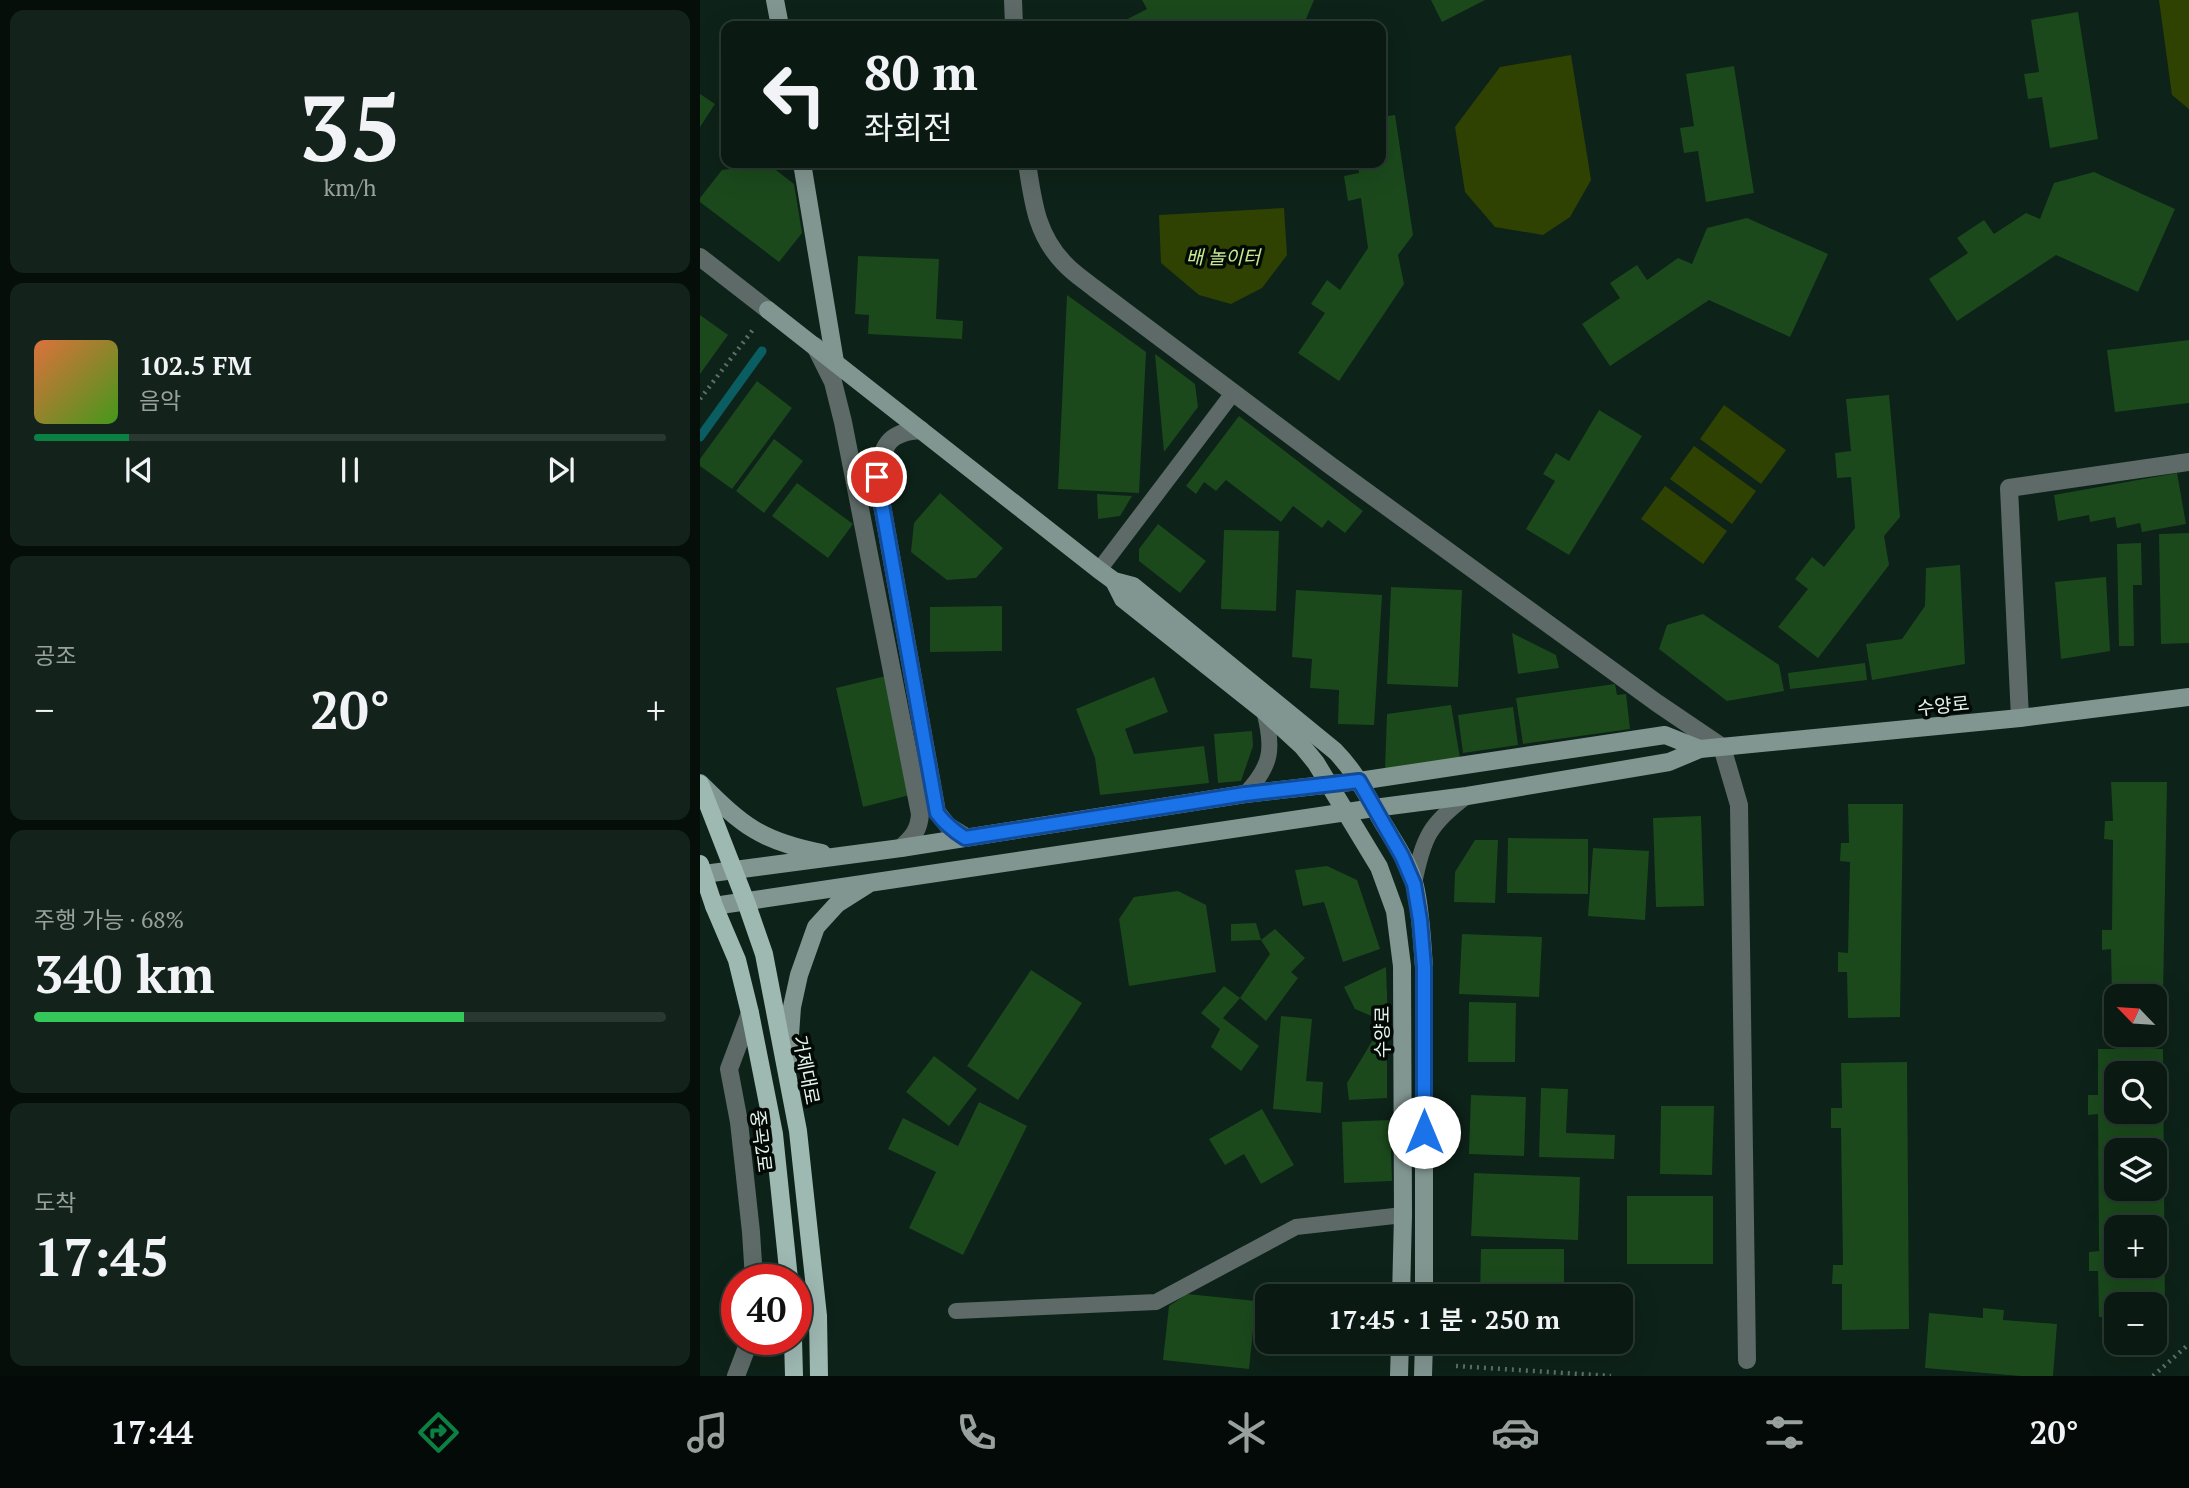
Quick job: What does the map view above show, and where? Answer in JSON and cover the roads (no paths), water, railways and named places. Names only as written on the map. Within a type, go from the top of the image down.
[{"type":"main road","name":"거제대로","points":[[700,783],[747,902],[764,954],[799,1144],[818,1316],[818,1376]]},
{"type":"main road","points":[[702,869],[737,960],[750,1013],[774,1134],[787,1264]]},
{"type":"main road","points":[[793,1355],[794,1376]]},
{"type":"street","points":[[775,0],[779,21]]},
{"type":"street","points":[[1013,0],[1014,21]]},
{"type":"street","points":[[803,168],[835,362]]},
{"type":"street","points":[[1028,168],[1033,203],[1042,235],[1064,264],[1233,393],[1634,687],[1722,747],[1739,805],[1747,1360]]},
{"type":"street","points":[[700,257],[1099,570],[1114,581],[1133,586],[1346,762],[1402,856],[1414,884],[1420,920],[1424,967],[1424,1284]]},
{"type":"street","points":[[815,346],[833,382],[843,422],[920,814],[919,827],[901,848]]},
{"type":"street","points":[[921,430],[905,431],[892,437],[881,458],[877,477],[937,813],[948,826],[965,838]]},
{"type":"street","points":[[2020,718],[2009,488],[2189,462]]},
{"type":"street","name":"수양로","points":[[1114,581],[1123,599],[1264,711],[1303,747],[1316,763],[1379,867],[1395,911],[1402,967],[1401,1284]]},
{"type":"street","name":"수양로","points":[[714,906],[1374,807],[1467,796],[1669,762],[1700,749],[2020,718],[2189,697]]},
{"type":"street","name":"수양로","points":[[702,869],[734,870],[901,848],[1245,794],[1359,781],[1665,735],[1700,749]]},
{"type":"street","points":[[700,783],[728,811],[760,834],[794,847],[840,856]]},
{"type":"street","points":[[787,1077],[792,1007],[799,975],[816,927],[837,904],[872,881]]},
{"type":"street","name":"중곡2로","points":[[750,1013],[729,1069],[739,1122],[753,1264]]},
{"type":"street","points":[[1399,1376],[1400,1354]]},
{"type":"street","points":[[736,1376],[743,1355]]},
{"type":"lane","points":[[1099,570],[1233,393]]},
{"type":"lane","points":[[1245,794],[1260,778],[1269,754],[1270,735],[1264,711]]},
{"type":"lane","points":[[1414,884],[1419,858],[1434,825],[1443,814],[1467,796]]},
{"type":"lane","points":[[956,1311],[1156,1302],[1296,1227],[1403,1215]]},
{"type":"waterway","points":[[700,437],[762,351]]},
{"type":"park label","name":"배 놀이터","points":[[1223,256]]}]
